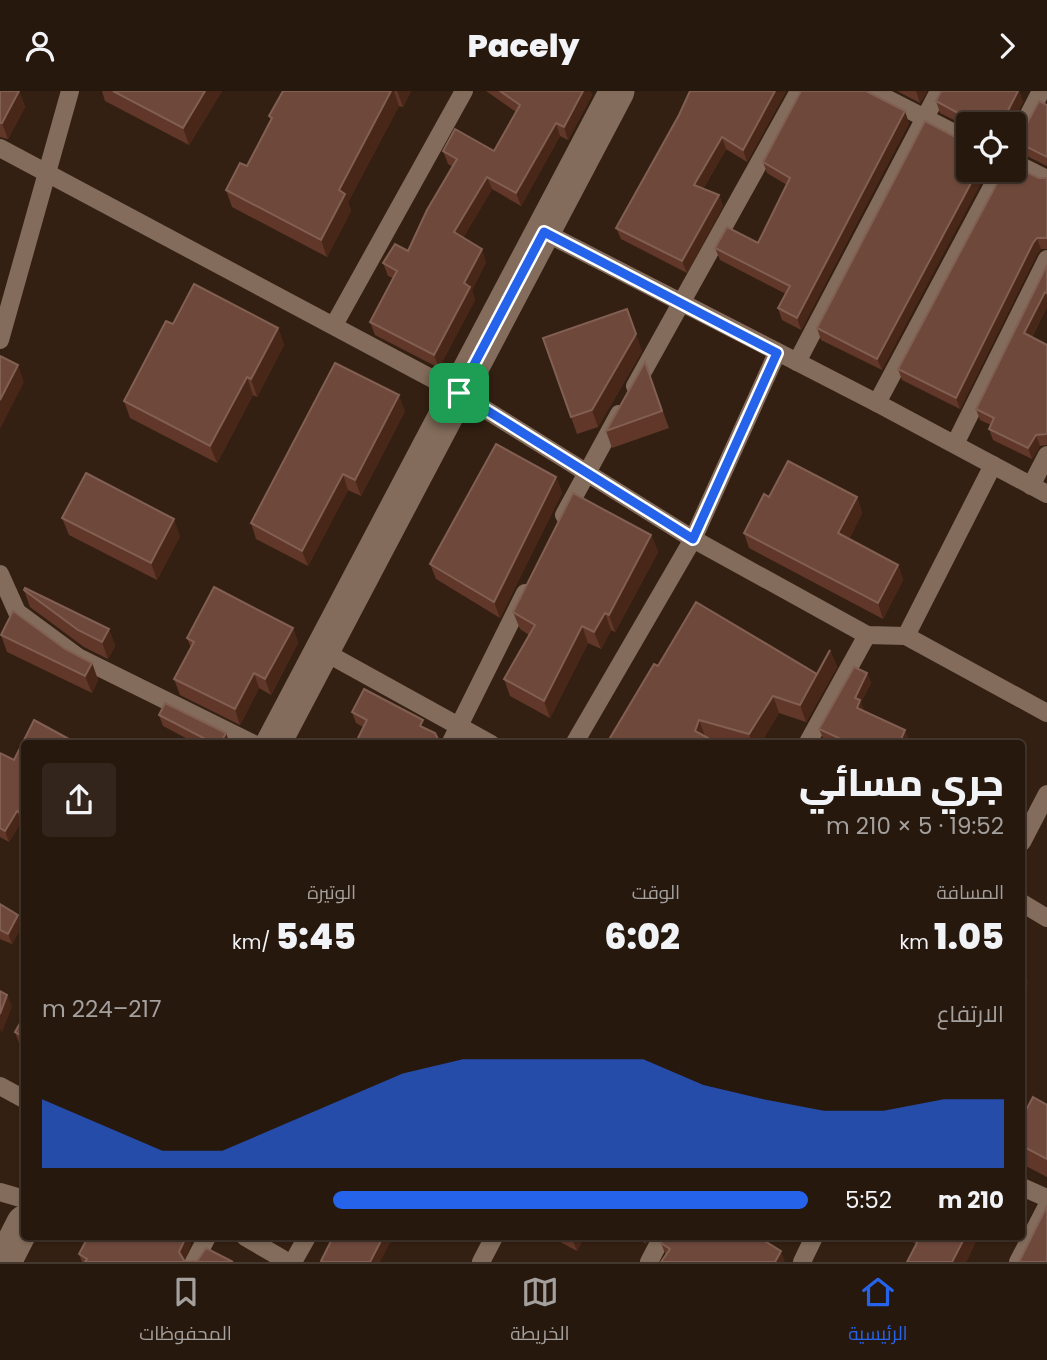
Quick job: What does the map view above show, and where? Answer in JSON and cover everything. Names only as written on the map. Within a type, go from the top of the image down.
[{"type":"street","points":[[275,740],[544,232],[613,92]]},
{"type":"street","points":[[4,1262],[21,1229]]},
{"type":"lane","points":[[0,340],[70,91]]},
{"type":"lane","points":[[334,325],[464,91]]},
{"type":"lane","points":[[556,531],[586,470],[683,303],[799,91]]},
{"type":"lane","points":[[872,91],[956,134]]},
{"type":"lane","points":[[797,362],[939,91]]},
{"type":"lane","points":[[1026,120],[1041,91]]},
{"type":"lane","points":[[0,148],[459,393],[693,539],[867,635],[906,636],[1047,713]]},
{"type":"lane","points":[[1026,168],[1047,179]]},
{"type":"lane","points":[[877,403],[994,182]]},
{"type":"lane","points":[[544,232],[877,403],[1039,490],[1047,454]]},
{"type":"lane","points":[[955,444],[1047,259]]},
{"type":"lane","points":[[576,740],[693,539],[777,353]]},
{"type":"lane","points":[[906,636],[993,465]]},
{"type":"lane","points":[[452,740],[531,580]]},
{"type":"lane","points":[[1,582],[17,612],[78,657],[246,740]]},
{"type":"lane","points":[[809,740],[867,635]]},
{"type":"lane","points":[[321,649],[483,740]]},
{"type":"lane","points":[[1025,836],[1047,794]]},
{"type":"lane","points":[[1025,906],[1047,918]]},
{"type":"lane","points":[[0,1086],[21,1097]]},
{"type":"lane","points":[[1025,1188],[1047,1198]]},
{"type":"lane","points":[[0,1192],[21,1198]]},
{"type":"lane","points":[[1018,1262],[1047,1206]]},
{"type":"lane","points":[[194,1262],[205,1240]]},
{"type":"lane","points":[[250,1240],[288,1262]]},
{"type":"lane","points":[[293,1262],[305,1240]]},
{"type":"lane","points":[[481,1262],[492,1240]]},
{"type":"lane","points":[[649,1262],[660,1240]]},
{"type":"lane","points":[[802,1262],[813,1240]]},
{"type":"building","points":[[0,91],[19,91],[2,123],[0,123]]},
{"type":"building","points":[[113,91],[205,91],[183,128]]},
{"type":"building","points":[[283,91],[391,91],[339,190],[345,194],[321,240],[226,190],[240,163],[247,166]]},
{"type":"building","points":[[500,91],[583,91],[564,127],[556,123],[516,193],[487,177],[454,232],[482,249],[464,283],[470,287],[434,355],[370,322],[397,271],[383,263],[395,244],[408,251],[427,210],[457,159],[443,151],[455,129],[494,151],[520,105]]},
{"type":"building","points":[[690,91],[775,91],[743,150],[722,137],[694,185],[719,195],[682,261],[616,228]]},
{"type":"building","points":[[801,91],[866,91],[905,111],[797,318],[778,308],[790,286],[715,248],[727,227],[758,243],[790,178],[763,162]]},
{"type":"building","points":[[941,91],[1018,91],[1007,112],[956,112],[936,101]]},
{"type":"building","points":[[1039,101],[1047,105],[1047,157],[1026,146],[1026,125]]},
{"type":"building","points":[[925,121],[956,137],[956,182],[972,182],[877,359],[817,328]]},
{"type":"building","points":[[1026,172],[1039,178],[1047,178],[1047,238],[1037,238],[1033,243],[956,398],[898,369],[998,182],[1026,182]]},
{"type":"building","points":[[1047,265],[1047,293],[1045,292],[1024,333],[1047,345],[1047,434],[1036,435],[1028,448],[989,429],[994,418],[976,409]]},
{"type":"building","points":[[194,284],[278,328],[251,379],[247,377],[210,446],[124,401],[166,321],[173,324]]},
{"type":"building","points":[[627,309],[636,334],[592,410],[571,417],[543,338]]},
{"type":"building","points":[[0,356],[18,365],[0,400]]},
{"type":"building","points":[[645,362],[662,411],[606,431]]},
{"type":"building","points":[[335,363],[399,395],[355,480],[343,474],[302,551],[251,523]]},
{"type":"building","points":[[496,444],[556,477],[494,602],[430,564]]},
{"type":"building","points":[[788,461],[857,497],[838,533],[898,565],[878,603],[744,533],[764,494],[769,497]]},
{"type":"building","points":[[86,473],[174,519],[151,563],[62,518]]},
{"type":"building","points":[[573,493],[651,535],[609,615],[605,613],[594,632],[582,626],[544,701],[504,679],[535,625],[513,612]]},
{"type":"building","points":[[214,587],[293,628],[265,679],[254,673],[235,709],[174,679],[194,642],[187,638]]},
{"type":"building","points":[[25,588],[109,629],[102,642],[78,630],[24,590]]},
{"type":"building","points":[[696,602],[817,674],[800,705],[773,696],[749,734],[699,720],[695,731],[712,740],[613,740],[610,738],[654,664],[658,666]]},
{"type":"building","points":[[13,611],[65,649],[92,663],[85,676],[1,635]]},
{"type":"building","points":[[854,667],[867,673],[855,698],[860,700],[857,708],[905,730],[901,740],[843,740],[819,729]]},
{"type":"building","points":[[364,689],[423,720],[420,726],[435,733],[438,740],[357,740],[367,720],[352,712]]},
{"type":"building","points":[[165,703],[226,733],[222,740],[207,740],[159,715]]},
{"type":"building","points":[[34,720],[71,740],[24,740]]},
{"type":"building","points":[[21,746],[21,813],[17,811],[5,831],[0,828],[0,753],[14,760]]},
{"type":"building","points":[[0,904],[18,915],[8,934],[0,930]]},
{"type":"building","points":[[0,991],[7,995],[0,1014]]},
{"type":"building","points":[[21,1021],[21,1035],[15,1032]]},
{"type":"building","points":[[1033,1097],[1047,1105],[1047,1159],[1025,1148],[1025,1112]]},
{"type":"building","points":[[1047,1206],[1047,1262],[1019,1262]]},
{"type":"building","points":[[86,1240],[185,1240],[179,1252],[185,1262],[85,1262],[87,1259],[79,1254]]},
{"type":"building","points":[[332,1240],[381,1240],[370,1262],[321,1261]]},
{"type":"building","points":[[662,1240],[763,1240],[781,1251],[775,1262],[661,1262],[670,1249],[661,1243]]},
{"type":"building","points":[[918,1240],[963,1240],[952,1262],[907,1262]]},
{"type":"building","points":[[206,1248],[233,1262],[185,1262],[197,1261]]},
{"type":"route","points":[[544,232],[777,353],[693,539],[459,393],[544,232]]}]
